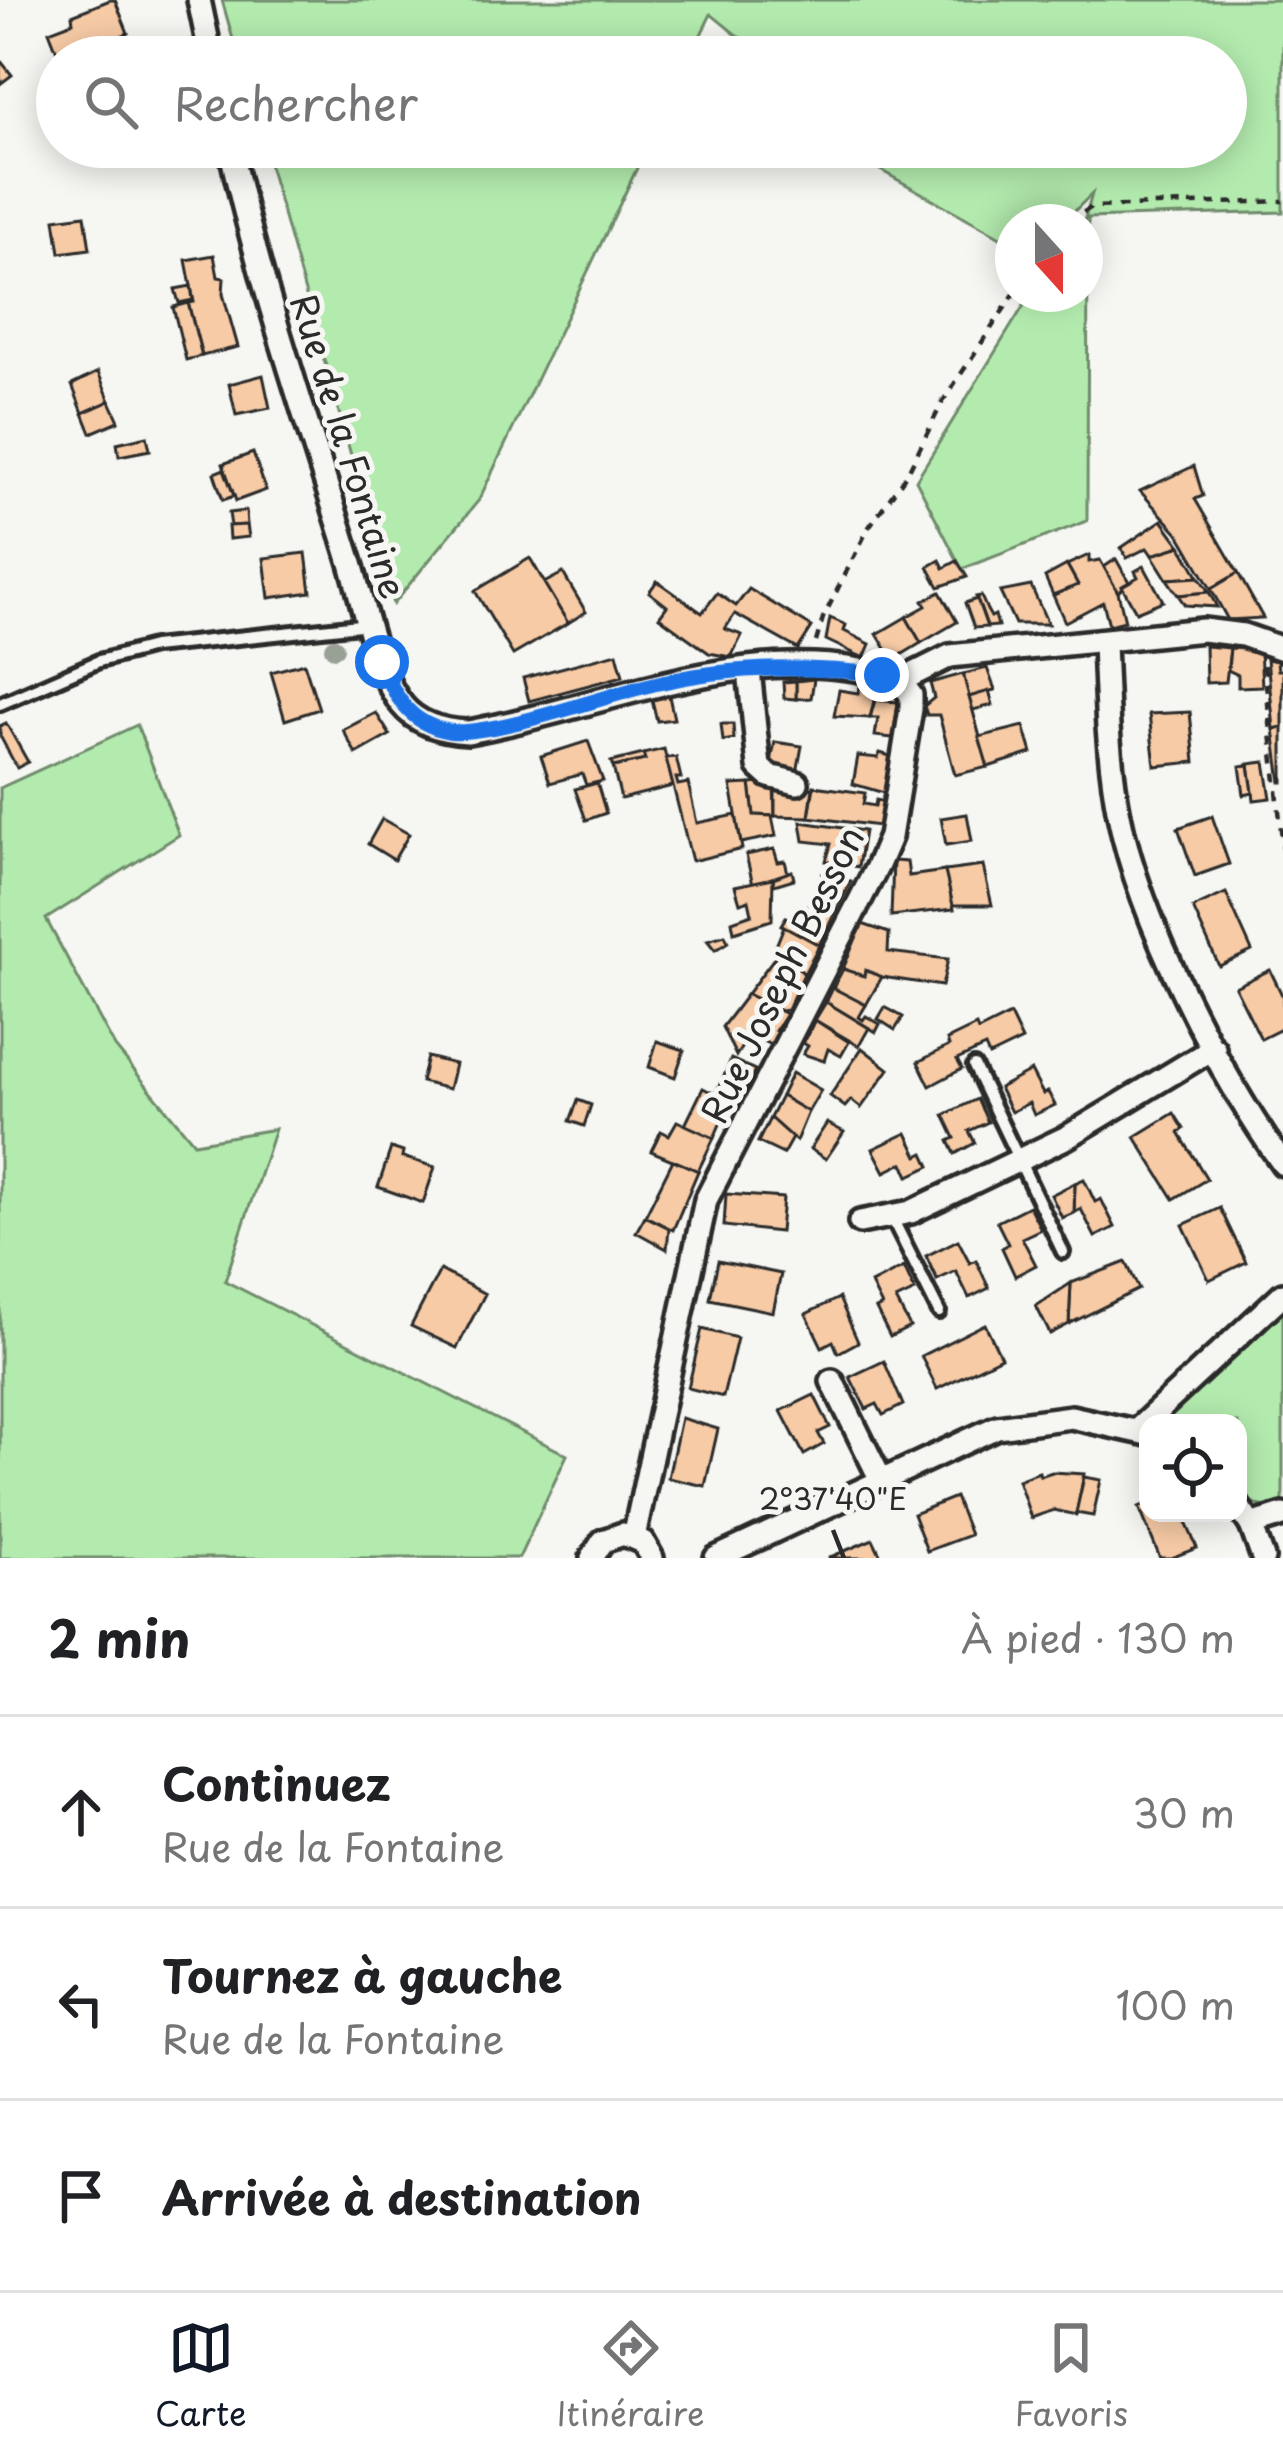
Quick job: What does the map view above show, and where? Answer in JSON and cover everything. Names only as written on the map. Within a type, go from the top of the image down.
[{"type":"street","points":[[199,0],[207,36]]},
{"type":"street","name":"Rue de la Fontaine","points":[[235,168],[370,624],[391,688],[405,710],[447,731],[484,729],[658,683],[749,670],[812,666],[900,681]]},
{"type":"street","points":[[900,681],[950,656],[1203,630],[1273,645]]},
{"type":"street","points":[[1104,641],[1120,820],[1158,930],[1214,1048],[1283,1164]]},
{"type":"street","points":[[749,670],[759,766],[769,776],[797,783]]},
{"type":"street","name":"Rue Joseph Besson","points":[[634,1537],[706,1200],[853,919],[890,837],[911,709],[910,694],[900,681]]},
{"type":"street","points":[[860,1222],[892,1218],[1019,1160],[1100,1119],[1214,1048]]},
{"type":"street","points":[[1161,1414],[1283,1294]]},
{"type":"street","points":[[832,1381],[881,1480]]},
{"type":"street","points":[[716,1558],[967,1439],[1033,1420],[1071,1418],[1139,1431]]},
{"type":"street","points":[[1247,1515],[1283,1515]]},
{"type":"street","points":[[1247,1520],[1263,1558]]},
{"type":"street","points":[[592,1558],[612,1536],[634,1537],[652,1558]]},
{"type":"lane","points":[[0,704],[99,661],[153,647],[370,624]]},
{"type":"lane","points":[[974,1066],[1064,1252]]},
{"type":"lane","points":[[892,1218],[939,1312]]},
{"type":"path","points":[[1103,207],[1283,201]]},
{"type":"path","points":[[812,666],[823,618],[869,527],[908,472],[943,400],[1002,312]]},
{"type":"path","points":[[1273,645],[1278,832],[1283,849]]},
{"type":"green space","points":[[222,0],[1283,0],[1283,212],[1103,218],[1103,204],[1089,204],[1092,194],[1082,204],[995,204],[995,234],[877,168],[1247,168],[1247,36],[738,36],[711,14],[700,36],[232,36]]},
{"type":"green space","points":[[270,168],[637,168],[479,500],[393,604]]},
{"type":"green space","points":[[1020,312],[1088,312],[1087,521],[962,569],[916,480]]},
{"type":"green space","points":[[137,725],[179,835],[46,919],[115,1047],[194,1143],[275,1129],[225,1281],[567,1455],[519,1558],[0,1558],[0,788]]},
{"type":"green space","points":[[1283,1308],[1283,1506],[1258,1505],[1247,1498],[1247,1414],[1164,1414]]},
{"type":"building","points":[[115,0],[128,33],[51,36],[49,31],[73,22],[72,15]]},
{"type":"building","points":[[0,60],[12,75],[0,84]]},
{"type":"building","points":[[85,215],[90,249],[60,253],[55,219]]},
{"type":"building","points":[[214,255],[218,277],[224,278],[223,294],[238,347],[202,356],[188,303],[194,302],[186,260]]},
{"type":"building","points":[[191,286],[193,300],[179,303],[175,289]]},
{"type":"building","points":[[188,303],[202,356],[186,360],[173,307]]},
{"type":"building","points":[[98,372],[110,401],[83,413],[72,385]]},
{"type":"building","points":[[263,375],[270,408],[236,415],[229,384]]},
{"type":"building","points":[[110,401],[119,421],[91,433],[83,413]]},
{"type":"building","points":[[147,436],[150,450],[119,456],[117,443]]},
{"type":"building","points":[[253,453],[266,490],[236,501],[223,464]]},
{"type":"building","points":[[1194,466],[1203,496],[1195,499],[1238,573],[1211,589],[1179,534],[1140,491]]},
{"type":"building","points":[[224,469],[234,496],[223,500],[214,473]]},
{"type":"building","points":[[246,511],[247,525],[231,526],[229,513]]},
{"type":"building","points":[[1162,520],[1181,546],[1152,555],[1147,548],[1127,558],[1121,548]]},
{"type":"building","points":[[247,525],[249,537],[229,539],[228,526]]},
{"type":"building","points":[[1181,546],[1199,577],[1167,579],[1152,555]]},
{"type":"building","points":[[306,553],[311,592],[269,598],[264,558]]},
{"type":"building","points":[[1089,555],[1089,562],[1100,560],[1118,592],[1125,621],[1109,625],[1103,602],[1065,622],[1053,595],[1078,585],[1067,565]]},
{"type":"building","points":[[530,558],[568,623],[513,655],[475,591]]},
{"type":"building","points":[[1116,559],[1129,582],[1118,592],[1104,567]]},
{"type":"building","points":[[940,560],[944,568],[957,561],[967,577],[939,587],[928,567]]},
{"type":"building","points":[[1067,565],[1078,585],[1053,595],[1045,577]]},
{"type":"building","points":[[1144,566],[1163,601],[1136,612],[1122,586],[1138,577],[1135,571]]},
{"type":"building","points":[[563,573],[586,612],[568,623],[544,583]]},
{"type":"building","points":[[1238,573],[1263,618],[1228,620],[1211,589]]},
{"type":"building","points":[[1199,577],[1209,592],[1178,595],[1167,579]]},
{"type":"building","points":[[657,581],[702,613],[717,593],[736,606],[749,589],[812,627],[798,649],[735,614],[725,629],[742,635],[731,657],[709,653],[659,617],[667,606],[649,592]]},
{"type":"building","points":[[1031,586],[1048,624],[1015,624],[1000,592]]},
{"type":"building","points":[[940,592],[957,622],[921,643],[906,617]]},
{"type":"building","points":[[1209,592],[1217,607],[1185,605],[1178,595]]},
{"type":"building","points":[[981,596],[998,626],[987,627],[976,597]]},
{"type":"building","points":[[977,599],[987,627],[974,628],[965,603]]},
{"type":"building","points":[[906,617],[921,643],[893,660],[877,634]]},
{"type":"building","points":[[830,618],[870,644],[864,658],[826,640]]},
{"type":"building","points":[[1205,646],[1230,648],[1226,682],[1206,683]]},
{"type":"building","points":[[1230,648],[1260,650],[1262,686],[1238,687],[1238,675],[1228,670]]},
{"type":"building","points":[[617,653],[623,676],[529,701],[523,678]]},
{"type":"building","points":[[1267,659],[1277,661],[1278,670],[1283,670],[1283,727],[1274,729]]},
{"type":"building","points":[[304,663],[319,709],[285,720],[271,672]]},
{"type":"building","points":[[987,668],[995,690],[969,697],[963,674]]},
{"type":"building","points":[[963,674],[988,767],[955,775],[939,715],[927,715],[924,706],[934,698],[930,683]]},
{"type":"building","points":[[814,679],[811,698],[796,699],[796,681]]},
{"type":"building","points":[[796,681],[796,699],[784,698],[783,682]]},
{"type":"building","points":[[859,688],[876,691],[870,718],[834,716],[839,690],[858,693]]},
{"type":"building","points":[[989,691],[993,705],[973,710],[969,697]]},
{"type":"building","points":[[669,696],[674,719],[657,721],[652,700]]},
{"type":"building","points":[[875,700],[898,702],[893,738],[875,736],[878,718],[870,718]]},
{"type":"building","points":[[1190,712],[1195,762],[1155,766],[1149,714]]},
{"type":"building","points":[[376,713],[390,735],[356,754],[343,730]]},
{"type":"building","points":[[6,723],[28,762],[17,768],[0,736],[0,726]]},
{"type":"building","points":[[721,724],[733,724],[734,739],[723,741]]},
{"type":"building","points":[[1024,726],[1032,753],[988,767],[979,737]]},
{"type":"building","points":[[1283,727],[1283,782],[1281,782],[1274,729]]},
{"type":"building","points":[[588,741],[603,781],[586,785],[582,774],[550,783],[541,756]]},
{"type":"building","points":[[775,742],[802,746],[797,773],[770,767]]},
{"type":"building","points":[[664,749],[673,786],[621,799],[613,767],[645,760],[643,754]]},
{"type":"building","points":[[880,753],[890,756],[884,793],[853,784],[858,756],[878,758]]},
{"type":"building","points":[[643,754],[645,760],[613,767],[611,762]]},
{"type":"building","points":[[676,757],[678,785],[688,783],[697,823],[736,815],[742,849],[692,861],[666,758]]},
{"type":"building","points":[[1265,762],[1271,798],[1254,800],[1249,764]]},
{"type":"building","points":[[1249,765],[1253,793],[1244,795],[1240,766]]},
{"type":"building","points":[[774,782],[775,816],[754,815],[750,784]]},
{"type":"building","points":[[597,783],[606,813],[586,820],[575,789]]},
{"type":"building","points":[[750,784],[754,815],[772,816],[776,836],[741,843],[731,785]]},
{"type":"building","points":[[814,786],[865,793],[863,804],[885,802],[879,826],[809,817]]},
{"type":"building","points":[[813,788],[809,817],[775,816],[775,789]]},
{"type":"building","points":[[967,814],[972,841],[946,845],[941,818]]},
{"type":"building","points":[[1212,816],[1229,864],[1195,876],[1178,828]]},
{"type":"building","points":[[382,819],[409,834],[394,860],[368,844]]},
{"type":"building","points":[[801,822],[864,831],[858,867],[826,861],[831,844],[804,841]]},
{"type":"building","points":[[774,849],[788,873],[753,884],[746,855]]},
{"type":"building","points":[[893,861],[907,862],[909,876],[945,871],[954,909],[891,916]]},
{"type":"building","points":[[983,866],[992,905],[953,905],[945,871]]},
{"type":"building","points":[[792,871],[794,879],[774,885],[773,878]]},
{"type":"building","points":[[822,874],[851,881],[819,945],[781,925],[786,917],[800,923]]},
{"type":"building","points":[[773,878],[772,920],[734,932],[732,921],[752,914],[749,900],[740,903],[735,886]]},
{"type":"building","points":[[1226,893],[1252,951],[1219,966],[1193,908]]},
{"type":"building","points":[[862,924],[889,933],[888,952],[948,959],[942,986],[843,969]]},
{"type":"building","points":[[784,926],[819,945],[804,974],[776,946]]},
{"type":"building","points":[[725,935],[728,942],[715,950],[707,940]]},
{"type":"building","points":[[780,950],[804,974],[787,1010],[781,1011],[747,994]]},
{"type":"building","points":[[843,969],[882,977],[866,1005],[833,988]]},
{"type":"building","points":[[1270,970],[1283,997],[1283,1028],[1261,1039],[1235,987]]},
{"type":"building","points":[[833,988],[866,1005],[859,1017],[880,1024],[876,1032],[826,1002]]},
{"type":"building","points":[[747,994],[786,1014],[775,1031],[780,1035],[774,1047],[750,1034],[736,1056],[722,1027]]},
{"type":"building","points":[[826,1002],[869,1028],[859,1046],[815,1020]]},
{"type":"building","points":[[885,1007],[903,1017],[895,1030],[878,1019]]},
{"type":"building","points":[[1010,1015],[1022,1040],[989,1056],[985,1047],[957,1060],[962,1069],[930,1086],[918,1062],[949,1046],[947,1040]]},
{"type":"building","points":[[815,1020],[849,1042],[841,1056],[828,1049],[824,1061],[803,1054],[808,1046],[803,1043]]},
{"type":"building","points":[[657,1041],[684,1050],[675,1077],[649,1067]]},
{"type":"building","points":[[862,1048],[889,1069],[861,1108],[851,1100],[845,1107],[830,1096]]},
{"type":"building","points":[[427,1057],[455,1064],[449,1089],[421,1082]]},
{"type":"building","points":[[731,1059],[755,1070],[747,1086],[724,1076]]},
{"type":"building","points":[[1031,1071],[1055,1105],[1034,1115],[1029,1103],[1011,1112],[999,1088]]},
{"type":"building","points":[[792,1073],[821,1090],[808,1112],[781,1096]]},
{"type":"building","points":[[724,1076],[747,1086],[738,1103],[731,1099],[714,1138],[685,1125],[703,1088],[715,1094]]},
{"type":"building","points":[[781,1096],[808,1112],[796,1141],[770,1118]]},
{"type":"building","points":[[977,1099],[988,1122],[969,1131],[975,1143],[955,1154],[949,1141],[955,1138],[944,1115]]},
{"type":"building","points":[[578,1100],[591,1105],[584,1126],[570,1121]]},
{"type":"building","points":[[1174,1113],[1184,1129],[1179,1133],[1207,1179],[1174,1199],[1135,1137]]},
{"type":"building","points":[[770,1118],[792,1138],[783,1154],[758,1142]]},
{"type":"building","points":[[677,1121],[714,1138],[698,1171],[651,1151],[661,1131],[669,1135]]},
{"type":"building","points":[[827,1123],[844,1132],[826,1159],[810,1149]]},
{"type":"building","points":[[907,1133],[918,1156],[924,1153],[930,1166],[909,1176],[903,1163],[885,1172],[873,1149]]},
{"type":"building","points":[[391,1148],[403,1152],[402,1157],[435,1167],[423,1203],[378,1187]]},
{"type":"building","points":[[673,1160],[698,1171],[673,1230],[645,1216]]},
{"type":"building","points":[[1084,1179],[1115,1227],[1095,1237],[1081,1209],[1074,1213],[1075,1183]]},
{"type":"building","points":[[1075,1183],[1074,1213],[1062,1218],[1051,1195]]},
{"type":"building","points":[[726,1194],[783,1198],[780,1232],[724,1226]]},
{"type":"building","points":[[1029,1206],[1041,1229],[1022,1238],[1036,1265],[1015,1276],[997,1222]]},
{"type":"building","points":[[1220,1208],[1246,1262],[1209,1280],[1183,1225]]},
{"type":"building","points":[[645,1216],[669,1228],[667,1249],[636,1232]]},
{"type":"building","points":[[958,1240],[970,1263],[976,1260],[989,1288],[969,1298],[956,1271],[937,1280],[926,1256]]},
{"type":"building","points":[[718,1261],[781,1274],[773,1312],[710,1299]]},
{"type":"building","points":[[1126,1262],[1139,1289],[1069,1324],[1071,1283]]},
{"type":"building","points":[[904,1267],[915,1291],[896,1300],[910,1327],[890,1337],[876,1309],[882,1306],[871,1284]]},
{"type":"building","points":[[440,1270],[485,1294],[457,1348],[411,1326]]},
{"type":"building","points":[[1071,1283],[1069,1324],[1050,1334],[1036,1306]]},
{"type":"building","points":[[839,1298],[858,1342],[838,1353],[833,1341],[822,1347],[806,1314]]},
{"type":"building","points":[[985,1324],[1001,1357],[937,1389],[921,1356]]},
{"type":"building","points":[[702,1329],[737,1338],[723,1397],[688,1388]]},
{"type":"building","points":[[884,1361],[903,1405],[883,1415],[877,1404],[866,1409],[850,1377]]},
{"type":"building","points":[[814,1395],[830,1427],[818,1433],[824,1444],[804,1455],[781,1411]]},
{"type":"building","points":[[681,1418],[718,1429],[705,1486],[668,1478]]},
{"type":"building","points":[[1039,1472],[1040,1476],[1084,1474],[1076,1515],[1054,1510],[1031,1518],[1018,1480]]},
{"type":"building","points":[[1084,1477],[1101,1480],[1093,1516],[1076,1513]]},
{"type":"building","points":[[955,1497],[970,1535],[927,1551],[913,1514]]},
{"type":"building","points":[[1145,1522],[1186,1522],[1197,1548],[1160,1558]]},
{"type":"building","points":[[873,1539],[882,1558],[828,1558]]},
{"type":"route","points":[[382,662],[405,710],[447,731],[468,732],[700,675],[812,666],[882,675]]}]
